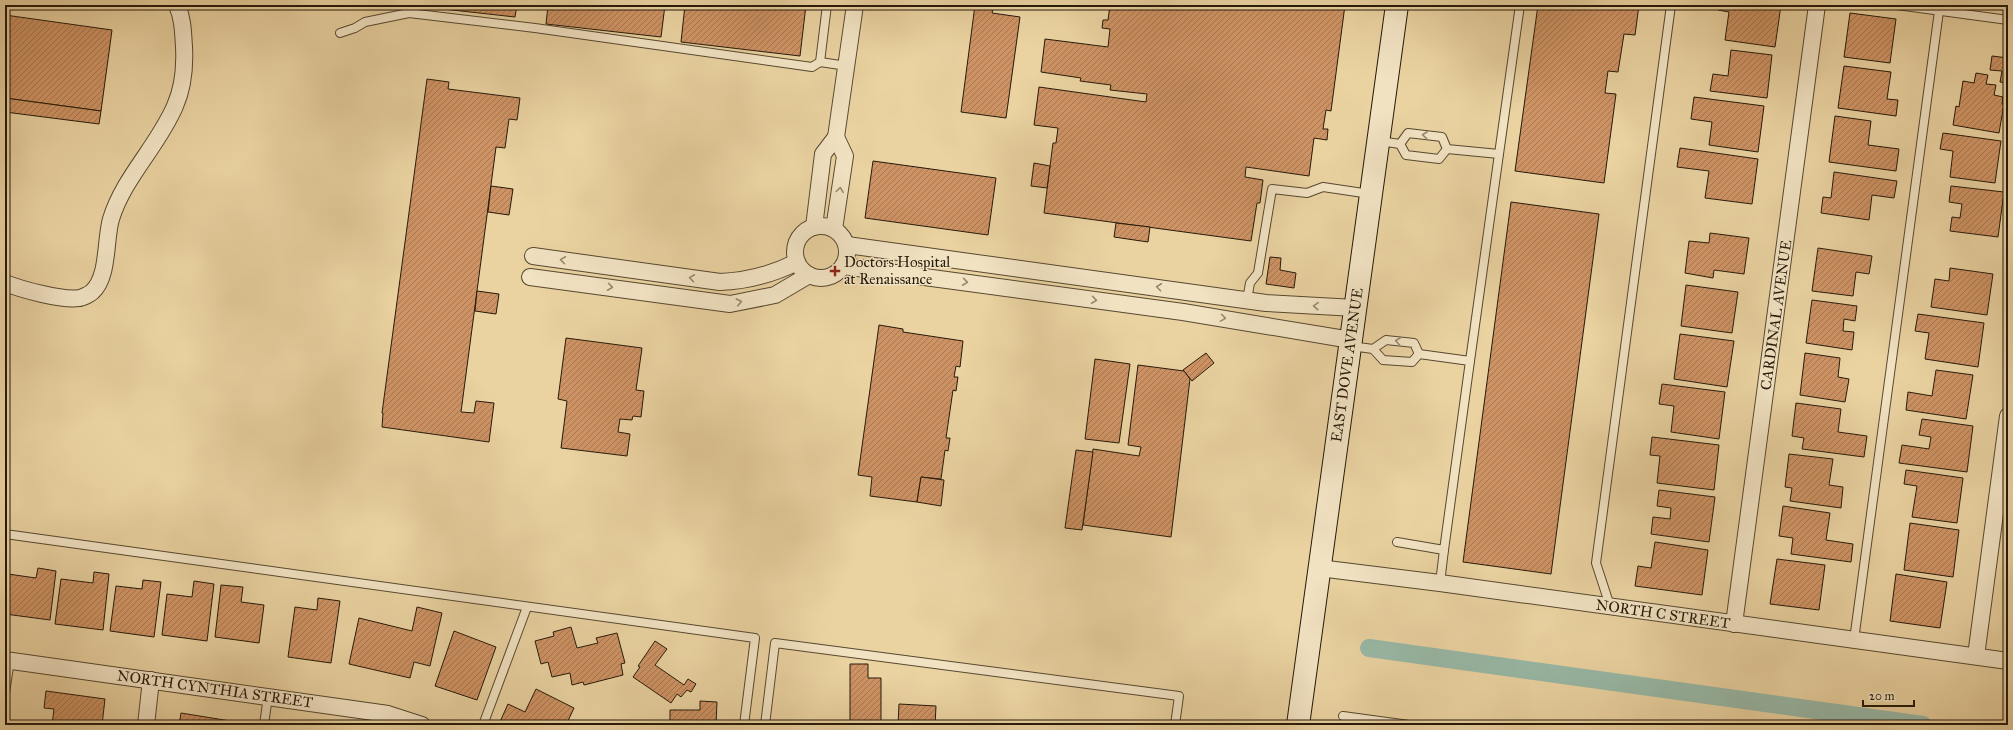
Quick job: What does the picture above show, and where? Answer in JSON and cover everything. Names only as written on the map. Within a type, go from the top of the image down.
[{"type":"main road","name":"EAST DOVE AVENUE","points":[[1298,725],[1397,5]]},
{"type":"street","points":[[5,282],[19,289],[48,295],[79,298],[92,292],[102,278],[111,220],[124,189],[161,133],[176,105],[183,75],[184,55],[182,17],[177,5]]},
{"type":"street","points":[[814,227],[823,154],[836,137],[855,5]]},
{"type":"street","name":"CARDINAL AVENUE","points":[[1734,624],[1817,5]]},
{"type":"street","points":[[834,229],[844,156],[836,137]]},
{"type":"street","points":[[822,226],[834,229],[842,236],[847,245],[846,258],[843,266],[837,273],[830,277],[820,278],[809,275],[801,269],[797,262],[795,250],[798,239],[804,232],[814,227],[822,226]]},
{"type":"street","points":[[847,245],[1247,300],[1355,308]]},
{"type":"street","points":[[533,256],[720,282],[735,281],[776,273],[797,262]]},
{"type":"street","points":[[940,278],[943,258]]},
{"type":"street","points":[[579,283],[581,262]]},
{"type":"street","points":[[843,266],[1183,312],[1244,322],[1350,343]]},
{"type":"street","points":[[998,286],[1001,266]]},
{"type":"street","points":[[1038,292],[1040,272]]},
{"type":"street","points":[[776,273],[782,290]]},
{"type":"street","points":[[530,277],[717,302],[738,302],[775,295],[809,275]]},
{"type":"street","points":[[717,302],[720,282]]},
{"type":"street","points":[[1137,306],[1140,285]]},
{"type":"street","points":[[1183,312],[1186,291]]},
{"type":"street","points":[[1244,322],[1247,300]]},
{"type":"street","points":[[1976,656],[2008,416]]},
{"type":"street","name":"NORTH C STREET","points":[[1319,568],[1440,582],[2008,661]]},
{"type":"street","name":"NORTH CYNTHIA STREET","points":[[7,660],[268,696],[422,725]]},
{"type":"street","points":[[146,725],[151,680]]},
{"type":"lane","points":[[820,62],[827,5]]},
{"type":"lane","points":[[1440,582],[1520,5]]},
{"type":"lane","points":[[1610,606],[1596,563],[1671,5]]},
{"type":"lane","points":[[1897,5],[2008,20]]},
{"type":"lane","points":[[1854,640],[1939,11]]},
{"type":"lane","points":[[340,33],[355,28],[365,22],[409,13],[535,28],[812,67],[820,62],[847,66]]},
{"type":"lane","points":[[1400,144],[1408,134],[1442,137],[1447,149]]},
{"type":"lane","points":[[1378,141],[1400,144]]},
{"type":"lane","points":[[1400,144],[1406,155],[1439,158],[1447,149]]},
{"type":"lane","points":[[1447,149],[1499,154]]},
{"type":"lane","points":[[1247,300],[1250,283],[1258,273],[1272,189],[1307,193],[1323,187],[1371,194]]},
{"type":"lane","points":[[1373,349],[1386,340],[1414,343],[1419,354]]},
{"type":"lane","points":[[1350,343],[1373,349],[1384,360],[1412,362],[1419,354]]},
{"type":"lane","points":[[1419,354],[1470,361]]},
{"type":"lane","points":[[5,534],[755,638],[744,725]]},
{"type":"lane","points":[[1397,542],[1444,550]]},
{"type":"lane","points":[[483,725],[527,607]]},
{"type":"lane","points":[[765,725],[775,643],[1179,696],[1175,725]]},
{"type":"lane","points":[[5,693],[7,660]]},
{"type":"lane","points":[[264,725],[268,696]]},
{"type":"lane","points":[[1342,716],[1409,725]]},
{"type":"building","points":[[407,5],[517,5],[515,17]]},
{"type":"building","points":[[548,5],[665,5],[661,37],[546,24]]},
{"type":"building","points":[[685,5],[806,5],[800,56],[681,42]]},
{"type":"building","points":[[975,5],[994,5],[992,13],[1020,17],[1006,118],[961,112]]},
{"type":"building","points":[[1110,5],[1345,5],[1331,111],[1326,110],[1323,129],[1328,129],[1327,140],[1314,138],[1309,176],[1246,167],[1245,177],[1263,180],[1260,203],[1257,203],[1251,241],[1044,213],[1053,143],[1056,143],[1058,128],[1034,125],[1039,87],[1146,102],[1147,94],[1110,90],[1111,85],[1080,81],[1081,78],[1041,72],[1045,39],[1108,47],[1110,29],[1102,28],[1103,20],[1108,20]]},
{"type":"building","points":[[1538,5],[1639,5],[1635,35],[1624,34],[1618,72],[1608,71],[1605,93],[1616,94],[1604,183],[1515,171]]},
{"type":"building","points":[[1719,5],[1781,5],[1775,47],[1725,40],[1729,12],[1718,10]]},
{"type":"building","points":[[1850,13],[1896,19],[1890,63],[1844,57]]},
{"type":"building","points":[[5,15],[112,30],[101,111],[5,98]]},
{"type":"building","points":[[1731,50],[1772,55],[1767,98],[1710,91],[1713,74],[1728,76]]},
{"type":"building","points":[[1992,56],[2008,58],[2008,83],[2000,82],[2002,71],[1990,70]]},
{"type":"building","points":[[1844,66],[1891,72],[1887,99],[1898,100],[1896,116],[1838,108]]},
{"type":"building","points":[[1976,73],[1988,75],[1986,84],[1996,85],[1994,95],[2003,97],[2002,104],[2004,104],[1999,133],[1953,125],[1956,106],[1959,107],[1963,81],[1974,83]]},
{"type":"building","points":[[427,79],[449,82],[448,89],[520,98],[517,120],[509,119],[505,148],[496,147],[461,412],[474,413],[476,401],[494,403],[489,442],[382,427],[382,413]]},
{"type":"building","points":[[1694,97],[1764,106],[1758,152],[1709,145],[1712,122],[1691,119]]},
{"type":"building","points":[[5,98],[101,111],[99,124],[5,112]]},
{"type":"building","points":[[1835,116],[1871,121],[1868,145],[1899,149],[1896,171],[1829,162]]},
{"type":"building","points":[[1943,133],[2001,141],[1995,183],[1950,177],[1953,151],[1940,149]]},
{"type":"building","points":[[1680,148],[1758,159],[1752,204],[1705,198],[1709,171],[1677,167]]},
{"type":"building","points":[[873,161],[996,178],[988,235],[865,218]]},
{"type":"building","points":[[1034,163],[1050,166],[1047,188],[1031,186]]},
{"type":"building","points":[[1834,172],[1897,181],[1894,198],[1872,195],[1869,220],[1821,213],[1823,197],[1831,198]]},
{"type":"building","points":[[491,186],[513,189],[509,215],[488,212]]},
{"type":"building","points":[[1951,186],[2004,192],[1998,237],[1950,231],[1952,217],[1960,218],[1962,204],[1949,202]]},
{"type":"building","points":[[1511,202],[1599,214],[1551,574],[1463,562]]},
{"type":"building","points":[[1116,223],[1150,227],[1148,242],[1114,237]]},
{"type":"building","points":[[1710,233],[1749,238],[1744,274],[1714,270],[1713,278],[1685,273],[1689,241],[1709,243]]},
{"type":"building","points":[[1818,248],[1872,256],[1869,274],[1856,272],[1853,296],[1812,291]]},
{"type":"building","points":[[1270,257],[1281,258],[1280,270],[1296,273],[1294,288],[1266,284]]},
{"type":"building","points":[[1950,268],[1993,274],[1987,315],[1931,307],[1935,279],[1949,281]]},
{"type":"building","points":[[1686,285],[1738,292],[1732,333],[1681,326]]},
{"type":"building","points":[[477,291],[499,294],[496,314],[475,311]]},
{"type":"building","points":[[1812,300],[1857,306],[1855,321],[1844,319],[1843,331],[1854,332],[1852,350],[1806,343]]},
{"type":"building","points":[[1918,314],[1984,323],[1978,367],[1925,359],[1929,333],[1915,331]]},
{"type":"building","points":[[879,325],[903,329],[903,332],[963,341],[960,367],[956,366],[954,377],[958,377],[956,391],[953,390],[946,438],[950,438],[948,451],[945,450],[941,479],[921,477],[917,502],[870,496],[872,477],[858,475]]},
{"type":"building","points":[[1680,334],[1734,341],[1727,387],[1674,379]]},
{"type":"building","points":[[566,338],[642,348],[636,390],[644,391],[641,417],[633,416],[632,420],[620,419],[618,432],[630,434],[627,456],[561,448],[567,401],[558,399]]},
{"type":"building","points":[[1206,353],[1214,363],[1192,381],[1183,370]]},
{"type":"building","points":[[1805,353],[1840,358],[1838,377],[1849,379],[1845,402],[1800,395]]},
{"type":"building","points":[[1095,359],[1130,364],[1119,443],[1085,439]]},
{"type":"building","points":[[1138,365],[1184,371],[1190,379],[1171,537],[1083,525],[1093,449],[1139,456],[1141,447],[1128,445]]},
{"type":"building","points":[[1936,370],[1973,375],[1966,419],[1906,410],[1908,392],[1932,396]]},
{"type":"building","points":[[1662,384],[1725,392],[1719,439],[1671,432],[1674,406],[1659,404]]},
{"type":"building","points":[[1796,403],[1841,409],[1838,432],[1867,436],[1864,457],[1802,449],[1804,438],[1792,436]]},
{"type":"building","points":[[1922,419],[1973,426],[1967,472],[1899,463],[1902,445],[1929,449],[1931,437],[1919,435]]},
{"type":"building","points":[[1652,437],[1719,445],[1714,490],[1657,483],[1660,456],[1650,455]]},
{"type":"building","points":[[1076,450],[1093,452],[1082,530],[1065,528]]},
{"type":"building","points":[[1789,454],[1833,459],[1829,485],[1843,487],[1841,508],[1790,501],[1792,488],[1785,487]]},
{"type":"building","points":[[1906,470],[1963,478],[1957,523],[1912,517],[1917,486],[1904,484]]},
{"type":"building","points":[[921,477],[944,480],[941,506],[917,502]]},
{"type":"building","points":[[1659,490],[1715,497],[1709,542],[1651,534],[1653,517],[1670,519],[1671,508],[1657,506]]},
{"type":"building","points":[[1783,506],[1830,513],[1826,540],[1853,544],[1851,562],[1791,554],[1793,538],[1779,536]]},
{"type":"building","points":[[1910,523],[1959,530],[1953,577],[1904,570]]},
{"type":"building","points":[[1655,542],[1708,550],[1702,595],[1635,586],[1638,566],[1651,568]]},
{"type":"building","points":[[1777,559],[1825,565],[1819,610],[1770,604]]},
{"type":"building","points":[[38,568],[56,571],[50,620],[5,614],[8,574],[36,578]]},
{"type":"building","points":[[94,572],[109,574],[103,630],[55,624],[61,579],[93,583]]},
{"type":"building","points":[[1896,574],[1947,582],[1940,628],[1890,621]]},
{"type":"building","points":[[143,580],[161,582],[154,637],[110,631],[116,586],[142,589]]},
{"type":"building","points":[[194,581],[214,584],[207,641],[162,635],[167,594],[192,597]]},
{"type":"building","points":[[221,585],[243,587],[241,602],[264,605],[259,643],[215,637]]},
{"type":"building","points":[[318,598],[340,601],[331,663],[288,657],[295,607],[317,610]]},
{"type":"building","points":[[417,607],[442,613],[430,666],[414,662],[410,678],[349,664],[359,618],[412,631]]},
{"type":"building","points":[[571,627],[577,648],[598,643],[596,638],[617,633],[625,663],[621,664],[623,675],[584,685],[583,682],[572,685],[570,673],[552,677],[548,662],[541,664],[535,641],[554,636],[553,632]]},
{"type":"building","points":[[454,631],[496,647],[477,700],[435,686]]},
{"type":"building","points":[[655,641],[667,649],[655,665],[684,685],[688,679],[696,684],[691,692],[687,690],[681,697],[677,694],[671,703],[633,677],[640,667],[638,666]]},
{"type":"building","points":[[850,664],[868,664],[868,678],[881,678],[881,725],[850,725]]},
{"type":"building","points":[[536,689],[574,708],[566,725],[499,724],[508,704],[525,712]]},
{"type":"building","points":[[46,691],[105,699],[102,725],[52,725],[54,709],[44,708]]},
{"type":"building","points":[[700,701],[717,702],[716,725],[670,725],[670,710],[700,710]]},
{"type":"building","points":[[899,704],[936,706],[935,725],[898,725]]},
{"type":"building","points":[[181,713],[249,724],[179,725]]},
{"type":"waterway","points":[[1369,648],[1923,725]]},
{"type":"place","name":"Doctors Hospital at Renaissance","points":[[835,271]]}]
